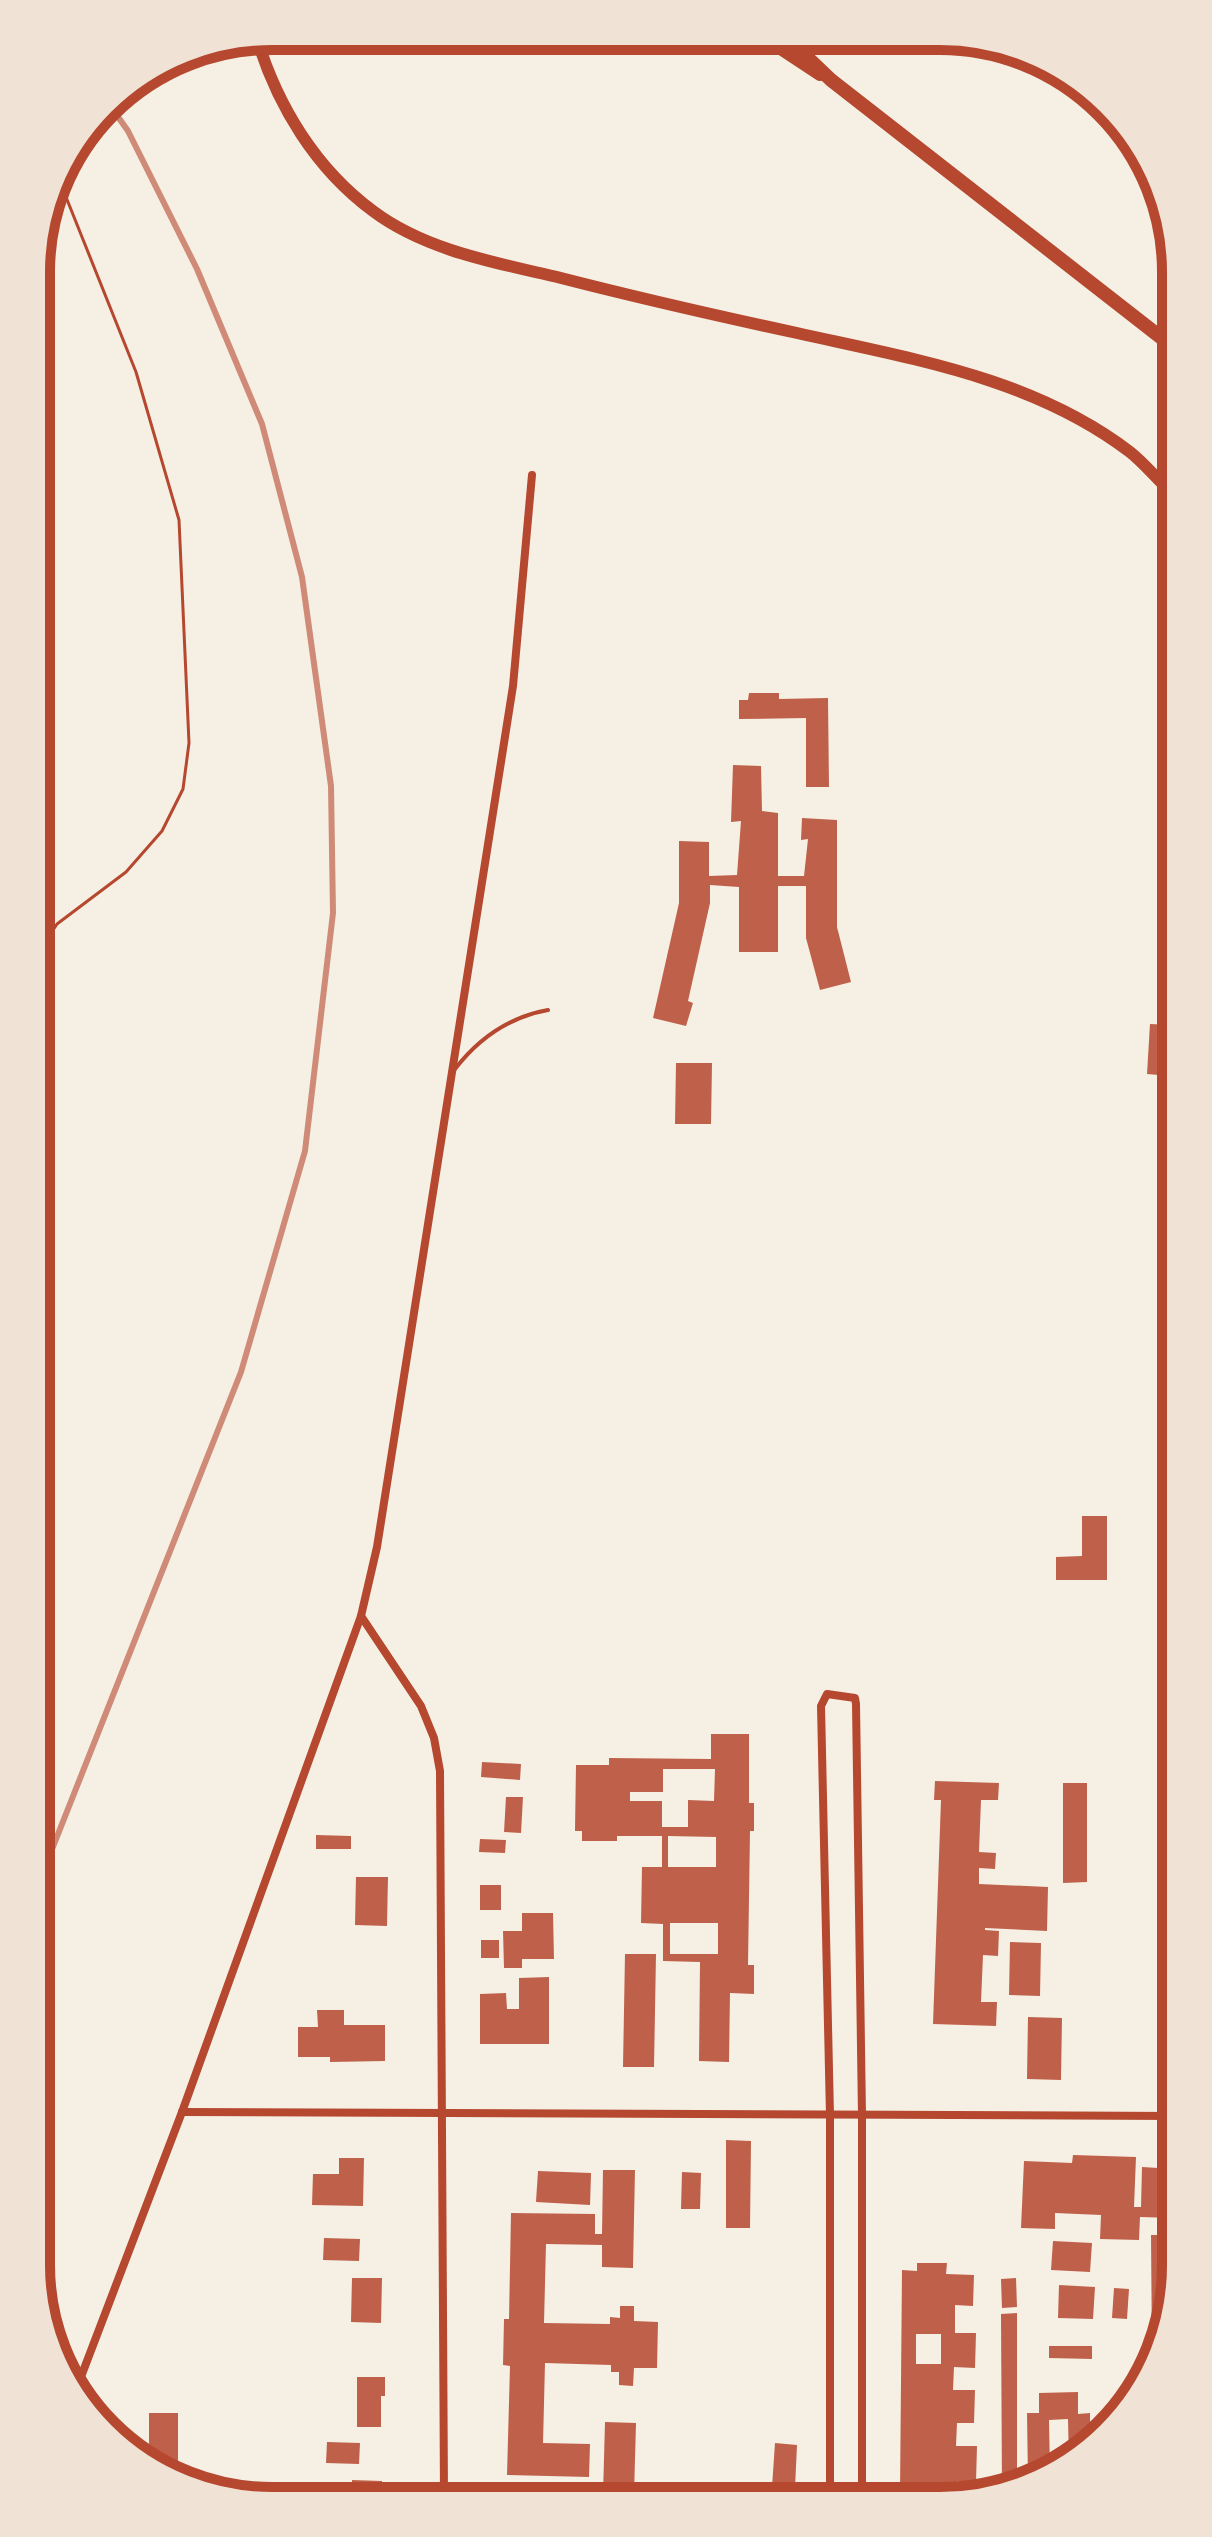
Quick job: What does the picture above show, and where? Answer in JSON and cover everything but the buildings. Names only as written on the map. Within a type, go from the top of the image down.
[{"type":"highway","points":[[782,50],[831,80]]},
{"type":"highway","points":[[800,50],[831,80],[1162,338]]},
{"type":"main road","points":[[261,50],[268,73],[304,142],[352,194],[375,213],[401,228],[471,256],[620,293],[936,363],[1001,384],[1083,422],[1131,453],[1162,483]]},
{"type":"street","points":[[81,2377],[182,2112],[361,1616],[377,1547],[513,686],[532,475]]},
{"type":"street","points":[[361,1616],[421,1706],[434,1738],[440,1771],[444,2487]]},
{"type":"street","points":[[830,2487],[830,2116],[821,1706],[827,1694],[850,1696],[855,1698],[856,1704],[862,2115],[862,2487]]},
{"type":"street","points":[[182,2112],[1162,2116]]},
{"type":"lane","points":[[449,1078],[470,1050],[499,1027],[530,1013],[548,1010]]},
{"type":"path","points":[[50,935],[57,924],[126,872],[162,831],[183,789],[189,743],[179,520],[136,372],[65,194]]},
{"type":"railway","points":[[50,1854],[241,1372],[305,1151],[333,913],[331,786],[302,577],[262,424],[197,269],[128,131],[116,114]]}]
